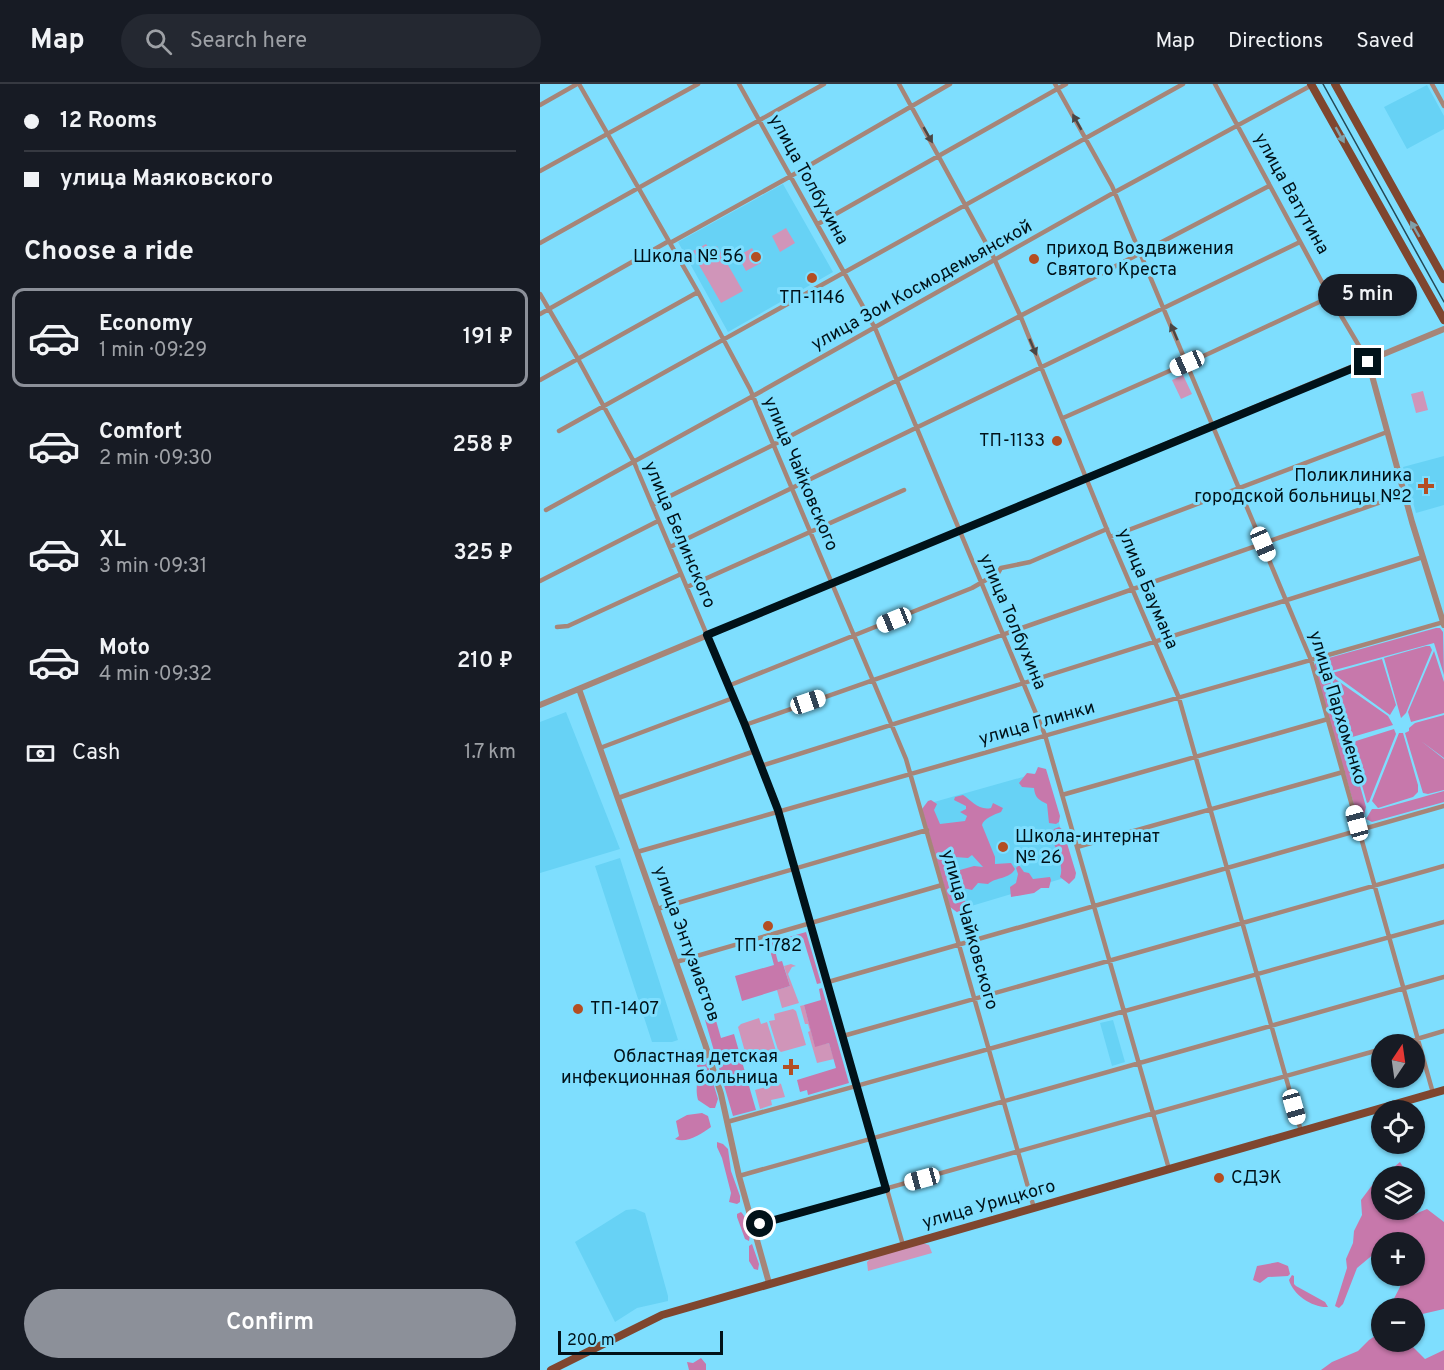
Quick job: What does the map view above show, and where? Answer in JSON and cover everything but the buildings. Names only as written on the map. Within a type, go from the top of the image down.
[{"type":"main road","points":[[1313,84],[1444,320]]},
{"type":"main road","points":[[1335,84],[1444,279]]},
{"type":"main road","name":"улица Урицкого","points":[[551,1370],[662,1315],[1444,1090]]},
{"type":"street","points":[[540,105],[578,84]]},
{"type":"street","name":"улица Чайковского","points":[[578,84],[725,340],[753,396],[911,773],[1034,1208]]},
{"type":"street","points":[[540,171],[698,84]]},
{"type":"street","name":"улица Толбухина","points":[[739,84],[874,328],[1045,735],[1169,1169]]},
{"type":"street","points":[[540,243],[824,84]]},
{"type":"street","name":"улица Баумана","points":[[899,84],[940,156],[995,261],[1020,315],[1110,537],[1179,698],[1301,1131]]},
{"type":"street","points":[[540,314],[791,176],[950,84]]},
{"type":"street","points":[[818,224],[940,156],[1057,86],[1066,84]]},
{"type":"street","points":[[559,431],[605,408],[753,322],[966,206],[1176,86],[1184,84]]},
{"type":"street","name":"улица Ватутина","points":[[1215,84],[1330,297],[1368,362],[1404,494],[1444,623]]},
{"type":"street","name":"улица Зои Космодемьянской","points":[[546,510],[1313,84]]},
{"type":"street","points":[[1432,84],[1444,106]]},
{"type":"street","name":"улица Пархоменко","points":[[1057,86],[1115,192],[1311,660],[1417,1034]]},
{"type":"street","points":[[652,505],[772,445],[1269,186]]},
{"type":"street","points":[[670,547],[1300,242]]},
{"type":"street","points":[[540,380],[698,292]]},
{"type":"street","name":"улица Белинского","points":[[540,294],[578,358],[633,462],[745,725],[778,810],[903,1245]]},
{"type":"street","points":[[1063,418],[1330,297]]},
{"type":"street","points":[[540,705],[1444,330]]},
{"type":"street","points":[[1110,537],[1387,432]]},
{"type":"street","points":[[687,587],[904,490]]},
{"type":"street","points":[[745,725],[1404,494]]},
{"type":"street","points":[[540,581],[658,521]]},
{"type":"street","points":[[728,686],[981,583],[1001,568],[1029,562],[1107,529]]},
{"type":"street","points":[[761,766],[1423,557]]},
{"type":"street","points":[[557,627],[568,626],[681,574]]},
{"type":"street","name":"улица Глинки","points":[[637,852],[778,810],[1444,623]]},
{"type":"street","name":"улица Энтузиастов","points":[[579,689],[721,1094],[739,1176],[769,1283]]},
{"type":"street","points":[[600,748],[733,698]]},
{"type":"street","points":[[1062,795],[1328,719]]},
{"type":"street","points":[[618,798],[755,751]]},
{"type":"street","points":[[1077,847],[1343,772]]},
{"type":"street","points":[[828,982],[1444,806]]},
{"type":"street","points":[[657,909],[927,830]]},
{"type":"street","points":[[843,1036],[1444,866]]},
{"type":"street","points":[[676,962],[942,885]]},
{"type":"street","points":[[727,1122],[1444,922]]},
{"type":"street","points":[[739,1176],[1444,977]]},
{"type":"street","points":[[1425,1037],[1444,1031]]},
{"type":"street","points":[[753,1226],[1371,1052]]},
{"type":"street","name":"улица Пархоменко","points":[[1425,1064],[1433,1093]]},
{"type":"shaded area","points":[[1427,85],[1444,116],[1444,129],[1407,149],[1384,107]]},
{"type":"shaded area","name":"Школа № 56","points":[[783,184],[833,272],[728,332],[678,242]]},
{"type":"shaded area","points":[[786,228],[795,243],[780,252],[772,236]]},
{"type":"shaded area","points":[[706,244],[710,250],[717,246],[743,291],[721,303],[693,251]]},
{"type":"shaded area","points":[[752,248],[761,263],[746,271],[738,256]]},
{"type":"shaded area","points":[[1183,375],[1192,394],[1181,399],[1172,380]]},
{"type":"shaded area","points":[[1423,391],[1428,410],[1416,413],[1411,394]]},
{"type":"shaded area","name":"Поликлиника городской больницы №2","points":[[1444,456],[1444,505],[1416,513],[1403,467]]},
{"type":"shaded area","points":[[1440,628],[1443,632],[1444,675],[1434,643],[1328,673],[1366,807],[1364,815],[1359,817],[1314,668],[1315,664],[1318,661]]},
{"type":"shaded area","points":[[1430,646],[1432,650],[1406,713],[1401,718],[1384,658]]},
{"type":"shaded area","points":[[1434,651],[1444,682],[1444,713],[1411,722],[1408,712]]},
{"type":"shaded area","points":[[1382,659],[1396,705],[1390,715],[1332,673]]},
{"type":"shaded area","points":[[1331,676],[1388,716],[1393,725],[1349,738]]},
{"type":"shaded area","points":[[566,712],[620,849],[540,873],[540,722]]},
{"type":"shaded area","points":[[1444,715],[1444,758],[1421,741],[1444,759],[1444,790],[1423,793],[1405,733],[1415,723]]},
{"type":"shaded area","points":[[1394,729],[1396,734],[1367,803],[1351,746],[1356,741]]},
{"type":"shaded area","points":[[1399,733],[1403,733],[1418,792],[1413,797],[1378,808],[1372,801]]},
{"type":"shaded area","points":[[1038,767],[1046,769],[1060,816],[1056,824],[1049,823],[1047,804],[1038,798],[1034,788],[1022,787],[1019,783],[1027,773],[1035,774]]},
{"type":"shaded area","name":"Школа-интернат № 26","points":[[1044,771],[1074,875],[958,910],[927,804]]},
{"type":"shaded area","points":[[1444,791],[1444,802],[1372,822],[1366,819],[1372,809],[1380,809]]},
{"type":"shaded area","points":[[963,795],[987,809],[991,808],[993,803],[1003,808],[1001,812],[987,819],[982,825],[995,857],[995,864],[1011,863],[1015,869],[1010,875],[988,884],[978,883],[972,890],[959,887],[960,895],[969,906],[958,913],[950,907],[922,809],[931,800],[937,804],[934,810],[940,824],[965,821],[967,816],[960,812],[966,809],[966,806],[954,800],[955,797]],"holes":[[[972,855],[983,867],[974,866],[960,870],[952,864],[955,857],[968,858]]]},
{"type":"shaded area","points":[[1059,827],[1063,830],[1076,873],[1075,878],[1069,884],[1060,877],[1061,865],[1053,840],[1054,829]]},
{"type":"shaded area","points":[[620,858],[678,1040],[672,1042],[652,1042],[595,866]]},
{"type":"shaded area","points":[[1019,865],[1033,879],[1050,877],[1049,888],[1041,888],[1034,893],[1011,897],[1010,887],[1016,883],[1018,874],[1016,868]]},
{"type":"shaded area","points":[[806,932],[821,983],[817,984],[803,938],[774,947],[778,962],[782,961],[790,986],[742,1001],[735,976],[774,965],[768,943]]},
{"type":"shaded area","points":[[791,964],[796,966],[792,967],[788,974],[799,1003],[782,1008],[777,990],[790,986],[784,966]]},
{"type":"shaded area","points":[[822,988],[849,1083],[808,1095],[807,1090],[800,1092],[797,1080],[836,1068],[829,1043],[815,1047],[804,1005],[821,1000],[819,989]]},
{"type":"shaded area","points":[[804,1005],[815,1046],[829,1043],[834,1059],[817,1063],[808,1024],[805,1024],[800,1006]]},
{"type":"shaded area","points":[[793,1009],[796,1011],[806,1045],[781,1052],[778,1050],[769,1021],[775,1020],[774,1014]]},
{"type":"shaded area","points":[[715,1017],[721,1038],[734,1034],[756,1110],[733,1116],[705,1020]]},
{"type":"shaded area","points":[[759,1018],[761,1024],[767,1022],[776,1051],[774,1054],[752,1060],[747,1059],[738,1027]]},
{"type":"shaded area","points":[[1113,1020],[1125,1062],[1112,1066],[1100,1023]]},
{"type":"shaded area","points":[[696,1050],[705,1056],[718,1099],[715,1108],[710,1108],[698,1100],[698,1068],[693,1052]]},
{"type":"shaded area","points":[[779,1083],[785,1097],[771,1100],[772,1105],[760,1109],[755,1090]]},
{"type":"shaded area","points":[[702,1113],[708,1116],[711,1127],[689,1139],[675,1139],[679,1136],[676,1121],[687,1115]]},
{"type":"shaded area","points":[[717,1142],[728,1149],[731,1171],[740,1196],[740,1202],[737,1204],[729,1202],[731,1193]]},
{"type":"shaded area","points":[[1371,1187],[1371,1220],[1425,1220],[1425,1210],[1427,1209],[1444,1222],[1444,1309],[1425,1313],[1425,1298],[1394,1298],[1400,1286],[1425,1286],[1425,1232],[1371,1232],[1371,1256],[1357,1268],[1343,1304],[1339,1308],[1335,1306],[1347,1268],[1346,1259],[1353,1243],[1354,1231],[1362,1215],[1361,1200]]},
{"type":"shaded area","points":[[635,1209],[645,1213],[668,1301],[637,1308],[615,1322],[575,1242],[626,1210]]},
{"type":"shaded area","points":[[741,1212],[748,1226],[749,1241],[745,1239],[737,1217],[737,1214]]},
{"type":"shaded area","points":[[922,1243],[929,1245],[932,1253],[868,1271],[867,1262],[871,1258]]},
{"type":"shaded area","points":[[752,1244],[759,1264],[758,1270],[754,1269],[749,1261],[749,1246]]},
{"type":"shaded area","points":[[1278,1262],[1288,1266],[1290,1274],[1288,1276],[1268,1277],[1260,1283],[1253,1280],[1257,1266]]},
{"type":"shaded area","points":[[1292,1275],[1296,1286],[1325,1302],[1328,1307],[1304,1300],[1291,1286],[1289,1280]]},
{"type":"shaded area","points":[[1371,1339],[1371,1352],[1418,1352],[1425,1359],[1444,1350],[1444,1370],[1321,1370],[1332,1362],[1358,1351]]},
{"type":"shaded area","points":[[701,1358],[706,1364],[706,1370],[689,1370],[687,1362],[693,1363]]},
{"type":"tram line","points":[[1323,84],[1444,302]]},
{"type":"place","name":"Школа № 56","points":[[756,257]]},
{"type":"place","name":"приход Воздвижения Святого Креста","points":[[1034,259]]},
{"type":"place","name":"ТП-1146","points":[[812,278]]},
{"type":"place","name":"ТП-1133","points":[[1057,441]]},
{"type":"place","name":"Поликлиника городской больницы №2","points":[[1426,486]]},
{"type":"place","name":"Школа-интернат № 26","points":[[1003,847]]},
{"type":"place","name":"ТП-1782","points":[[768,926]]},
{"type":"place","name":"ТП-1407","points":[[578,1009]]},
{"type":"place","name":"Областная детская инфекционная больница","points":[[791,1067]]},
{"type":"place","name":"СДЭК","points":[[1219,1178]]},
{"type":"route","points":[[760,1224],[886,1189],[778,810],[707,635],[1368,362]]}]
